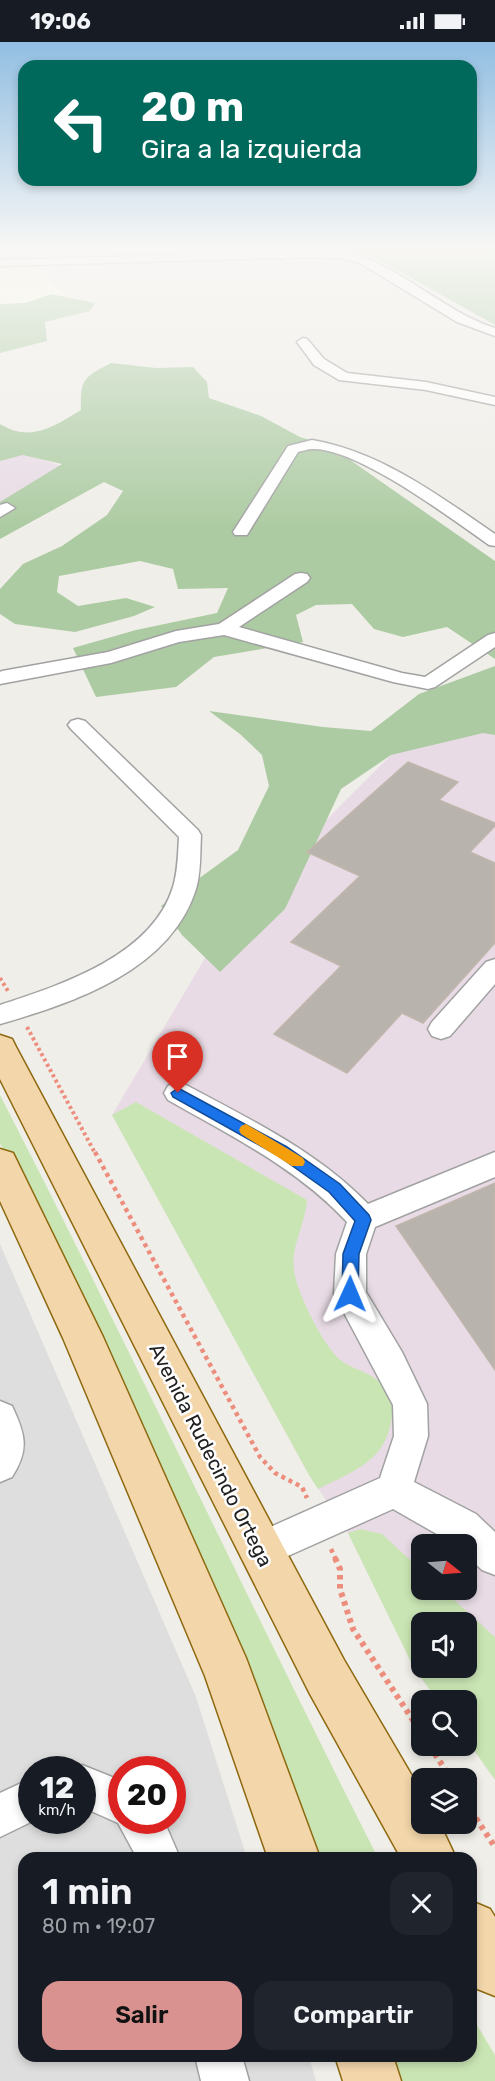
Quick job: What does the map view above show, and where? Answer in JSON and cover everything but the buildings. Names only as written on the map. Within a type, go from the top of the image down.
[{"type":"main road","name":"Avenida Rudecindo Ortega","points":[[0,1047],[327,1677],[427,1852]]},
{"type":"main road","points":[[0,1163],[83,1337],[229,1675],[292,1852]]},
{"type":"main road","points":[[477,1938],[495,1968]]},
{"type":"main road","points":[[366,2062],[372,2081]]},
{"type":"street","points":[[303,342],[319,362],[344,376],[426,386],[495,402]]},
{"type":"street","points":[[242,532],[293,449],[301,445],[316,443],[343,450],[374,464],[495,540]]},
{"type":"street","points":[[0,678],[111,657],[176,637],[224,629],[301,578]]},
{"type":"street","points":[[224,629],[400,678],[428,683],[495,639]]},
{"type":"street","points":[[9,1012],[102,978],[124,963],[158,932],[180,898],[186,882],[190,835],[78,724]]},
{"type":"street","points":[[441,1029],[495,968]]},
{"type":"street","points":[[178,1093],[282,1151],[334,1188],[363,1220]]},
{"type":"street","points":[[261,1550],[394,1490],[411,1436],[410,1404],[390,1363],[350,1294],[351,1254],[363,1220],[495,1164]]},
{"type":"street","points":[[0,1417],[9,1446],[0,1465]]},
{"type":"street","points":[[394,1490],[463,1527],[495,1557]]},
{"type":"street","points":[[0,1816],[18,1806]]},
{"type":"street","points":[[147,1834],[156,1852]]},
{"type":"street","points":[[220,2062],[225,2081]]},
{"type":"path","points":[[0,978],[9,1012],[260,1457],[276,1473],[302,1487],[340,1569],[340,1589],[354,1629],[411,1717]]},
{"type":"path","points":[[477,1820],[495,1847]]},
{"type":"shaded area","points":[[0,445],[76,471],[0,516]]},
{"type":"shaded area","points":[[495,716],[495,1780],[477,1754],[477,1690],[430,1690],[421,1678],[477,1678],[477,1612],[411,1612],[411,1662],[348,1533],[309,1475],[112,1115],[221,931],[410,736]]},
{"type":"shaded area","points":[[0,1244],[196,1697],[245,1852],[18,1852],[18,2062],[310,2062],[316,2081],[0,2081]]},
{"type":"green space","points":[[0,341],[46,341],[0,353]]},
{"type":"green space","points":[[111,363],[156,368],[193,367],[207,382],[209,398],[261,416],[300,437],[330,446],[495,561],[495,659],[447,627],[403,637],[374,629],[352,604],[316,605],[296,615],[303,642],[214,657],[176,687],[96,697],[73,648],[136,630],[217,613],[228,588],[178,589],[173,569],[140,561],[59,576],[57,592],[78,606],[126,598],[155,607],[134,616],[75,632],[15,624],[0,614],[0,589],[23,564],[62,546],[107,515],[123,491],[104,482],[0,539],[0,502],[62,464],[23,455],[0,461],[0,424],[11,430],[32,432],[62,422],[81,410],[81,392],[89,376]]},
{"type":"green space","points":[[495,666],[495,735],[483,733],[391,755],[341,789],[285,909],[220,972],[182,935],[161,906],[238,850],[269,786],[262,755],[240,734],[209,711],[323,727],[371,731],[419,694]]},
{"type":"green space","points":[[0,1095],[375,1852],[311,1852],[247,1671],[0,1143]]},
{"type":"green space","points":[[136,1102],[307,1200],[294,1258],[296,1280],[303,1299],[313,1321],[331,1350],[348,1365],[378,1381],[388,1393],[391,1404],[392,1416],[389,1431],[383,1444],[367,1463],[356,1470],[318,1489],[309,1475],[112,1115]]},
{"type":"green space","points":[[360,1529],[382,1534],[411,1561],[411,1600],[454,1600],[467,1612],[411,1612],[411,1662],[348,1533]]},
{"type":"green space","points":[[477,1621],[495,1637],[495,1780],[477,1754],[477,1690],[430,1690],[421,1678],[477,1678]]},
{"type":"green space","points":[[477,2025],[495,2055],[495,2081],[394,2081],[386,2062],[477,2062]]},
{"type":"slow traffic","points":[[246,1130],[297,1162]]},
{"type":"route","points":[[178,1093],[282,1151],[334,1188],[363,1220],[351,1254],[350,1294]]}]
